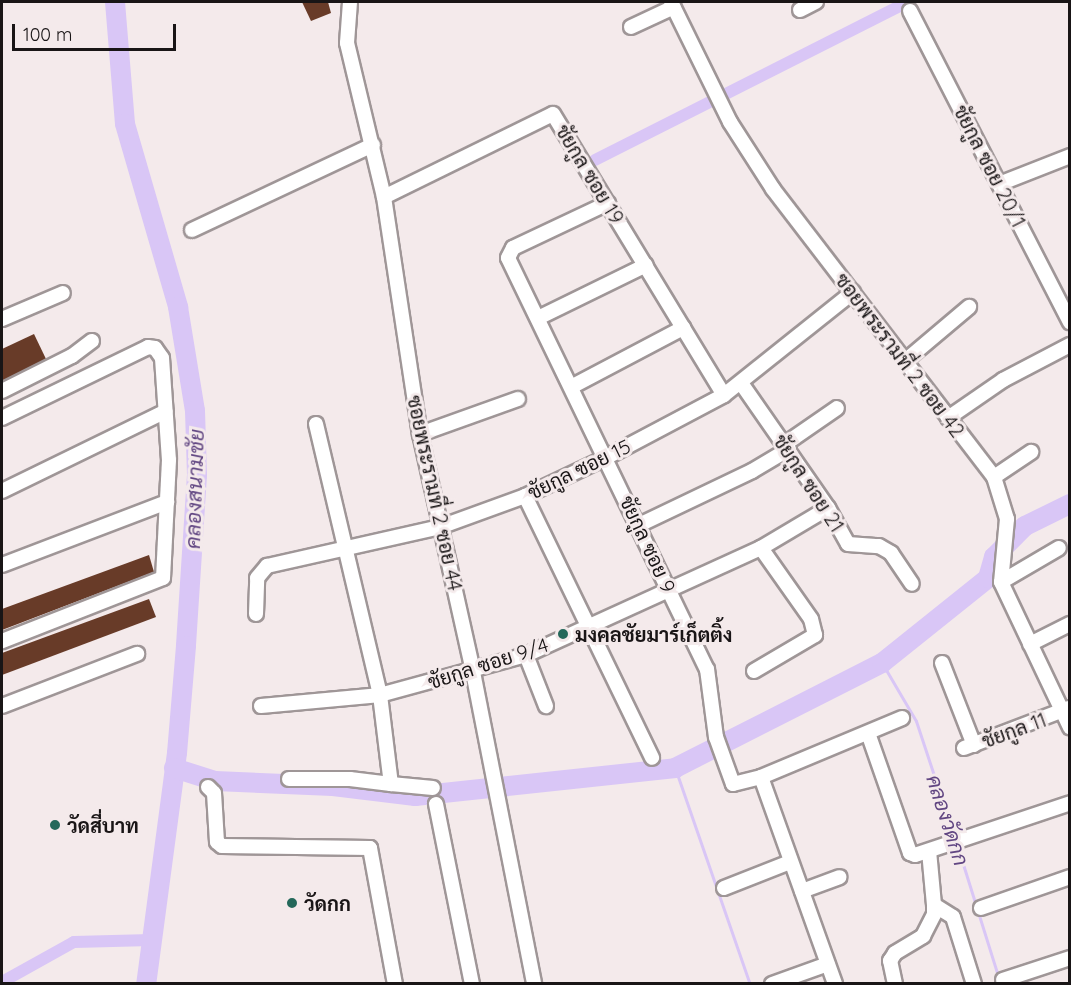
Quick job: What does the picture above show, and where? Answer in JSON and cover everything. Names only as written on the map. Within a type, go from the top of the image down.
[{"type":"street","name":"ซอยพระรามที่ 2 ซอย 44","points":[[350,2],[347,43],[384,197],[420,434],[473,672],[534,984]]},
{"type":"street","points":[[800,10],[816,2]]},
{"type":"street","points":[[631,27],[673,4]]},
{"type":"street","name":"ซอยพระรามที่ 2 ซอย 42","points":[[673,4],[717,96],[774,189],[994,477],[1007,519],[1000,567],[1001,582],[1030,644],[1066,710],[1070,727]]},
{"type":"street","name":"ชัยกูล ซอย 20/1","points":[[910,11],[1070,322]]},
{"type":"street","name":"ชัยกูล ซอย 19","points":[[384,197],[553,114],[724,395]]},
{"type":"street","points":[[192,230],[373,145]]},
{"type":"street","points":[[999,184],[1070,156]]},
{"type":"street","name":"ชัยกูล ซอย 9","points":[[608,203],[513,248],[508,258],[608,457],[709,676],[716,736],[733,784],[761,777],[902,718]]},
{"type":"street","points":[[538,318],[646,265]]},
{"type":"street","name":"ชัยกูล ซอย 15","points":[[256,614],[257,578],[267,566],[440,527],[525,496],[608,457],[724,395],[741,383],[788,340],[852,292]]},
{"type":"street","points":[[2,319],[63,293]]},
{"type":"street","points":[[905,361],[969,307]]},
{"type":"street","points":[[571,387],[683,328]]},
{"type":"street","points":[[2,391],[72,356],[92,341]]},
{"type":"street","points":[[948,418],[1004,380],[1070,345]]},
{"type":"street","points":[[2,418],[148,348],[154,348],[162,358],[168,502],[163,578],[159,582],[2,641]]},
{"type":"street","name":"ชัยกูล ซอย 21","points":[[741,383],[787,446],[828,508],[848,544],[879,546],[891,553],[912,584]]},
{"type":"street","points":[[420,434],[518,399]]},
{"type":"street","points":[[639,525],[752,471],[837,408]]},
{"type":"street","points":[[2,491],[166,411]]},
{"type":"street","points":[[316,424],[380,695],[391,784]]},
{"type":"street","points":[[994,477],[1031,452]]},
{"type":"street","points":[[525,496],[652,758]]},
{"type":"street","points":[[2,565],[168,502]]},
{"type":"street","name":"ชัยกูล ซอย 9/4","points":[[261,706],[380,695],[473,672],[526,655],[761,548],[828,508]]},
{"type":"street","points":[[754,671],[815,635],[811,619],[761,548]]},
{"type":"street","points":[[1001,582],[1059,548]]},
{"type":"street","points":[[1030,644],[1070,624]]},
{"type":"street","points":[[2,706],[137,654]]},
{"type":"street","points":[[526,655],[546,706]]},
{"type":"street","name":"ชัยกูล 11","points":[[942,663],[969,746],[1066,710]]},
{"type":"street","points":[[868,733],[910,853],[947,846],[1070,803]]},
{"type":"street","points":[[761,777],[835,984]]},
{"type":"street","points":[[289,779],[350,779],[434,788]]},
{"type":"street","points":[[208,787],[214,793],[218,842],[222,846],[370,848],[395,984]]},
{"type":"street","points":[[436,804],[472,984]]},
{"type":"street","points":[[895,984],[890,961],[895,953],[923,936],[934,915],[928,851]]},
{"type":"street","points":[[724,888],[790,862]]},
{"type":"street","points":[[802,891],[840,877]]},
{"type":"street","points":[[981,908],[1070,877]]},
{"type":"street","points":[[934,905],[953,917],[974,984]]},
{"type":"street","points":[[1003,980],[1070,958]]},
{"type":"street","points":[[772,984],[828,964]]},
{"type":"building","points":[[302,2],[328,2],[331,13],[311,21]]},
{"type":"building","points":[[34,334],[46,359],[2,381],[2,349]]},
{"type":"building","points":[[149,555],[154,572],[2,630],[2,609]]},
{"type":"building","points":[[149,599],[156,617],[2,675],[2,653]]},
{"type":"waterway","name":"คลองสนามชัย","points":[[115,2],[125,124],[178,307],[195,411],[197,475],[177,753],[146,984]]},
{"type":"waterway","points":[[595,160],[908,2]]},
{"type":"waterway","points":[[174,768],[215,781],[333,786],[415,796],[675,768],[882,663],[988,578],[994,557],[1025,526],[1070,504]]},
{"type":"waterway","name":"คลองวัดกก","points":[[882,663],[916,721],[955,839]]},
{"type":"waterway","points":[[675,768],[750,984]]},
{"type":"waterway","name":"คลองวัดกก","points":[[957,845],[999,979]]},
{"type":"waterway","points":[[2,982],[74,942],[151,940]]},
{"type":"place","name":"มงคลชัยมาร์เก็ตติ้ง","points":[[563,634]]},
{"type":"place","name":"วัดสี่บาท","points":[[55,825]]},
{"type":"place","name":"วัดกก","points":[[292,903]]}]
